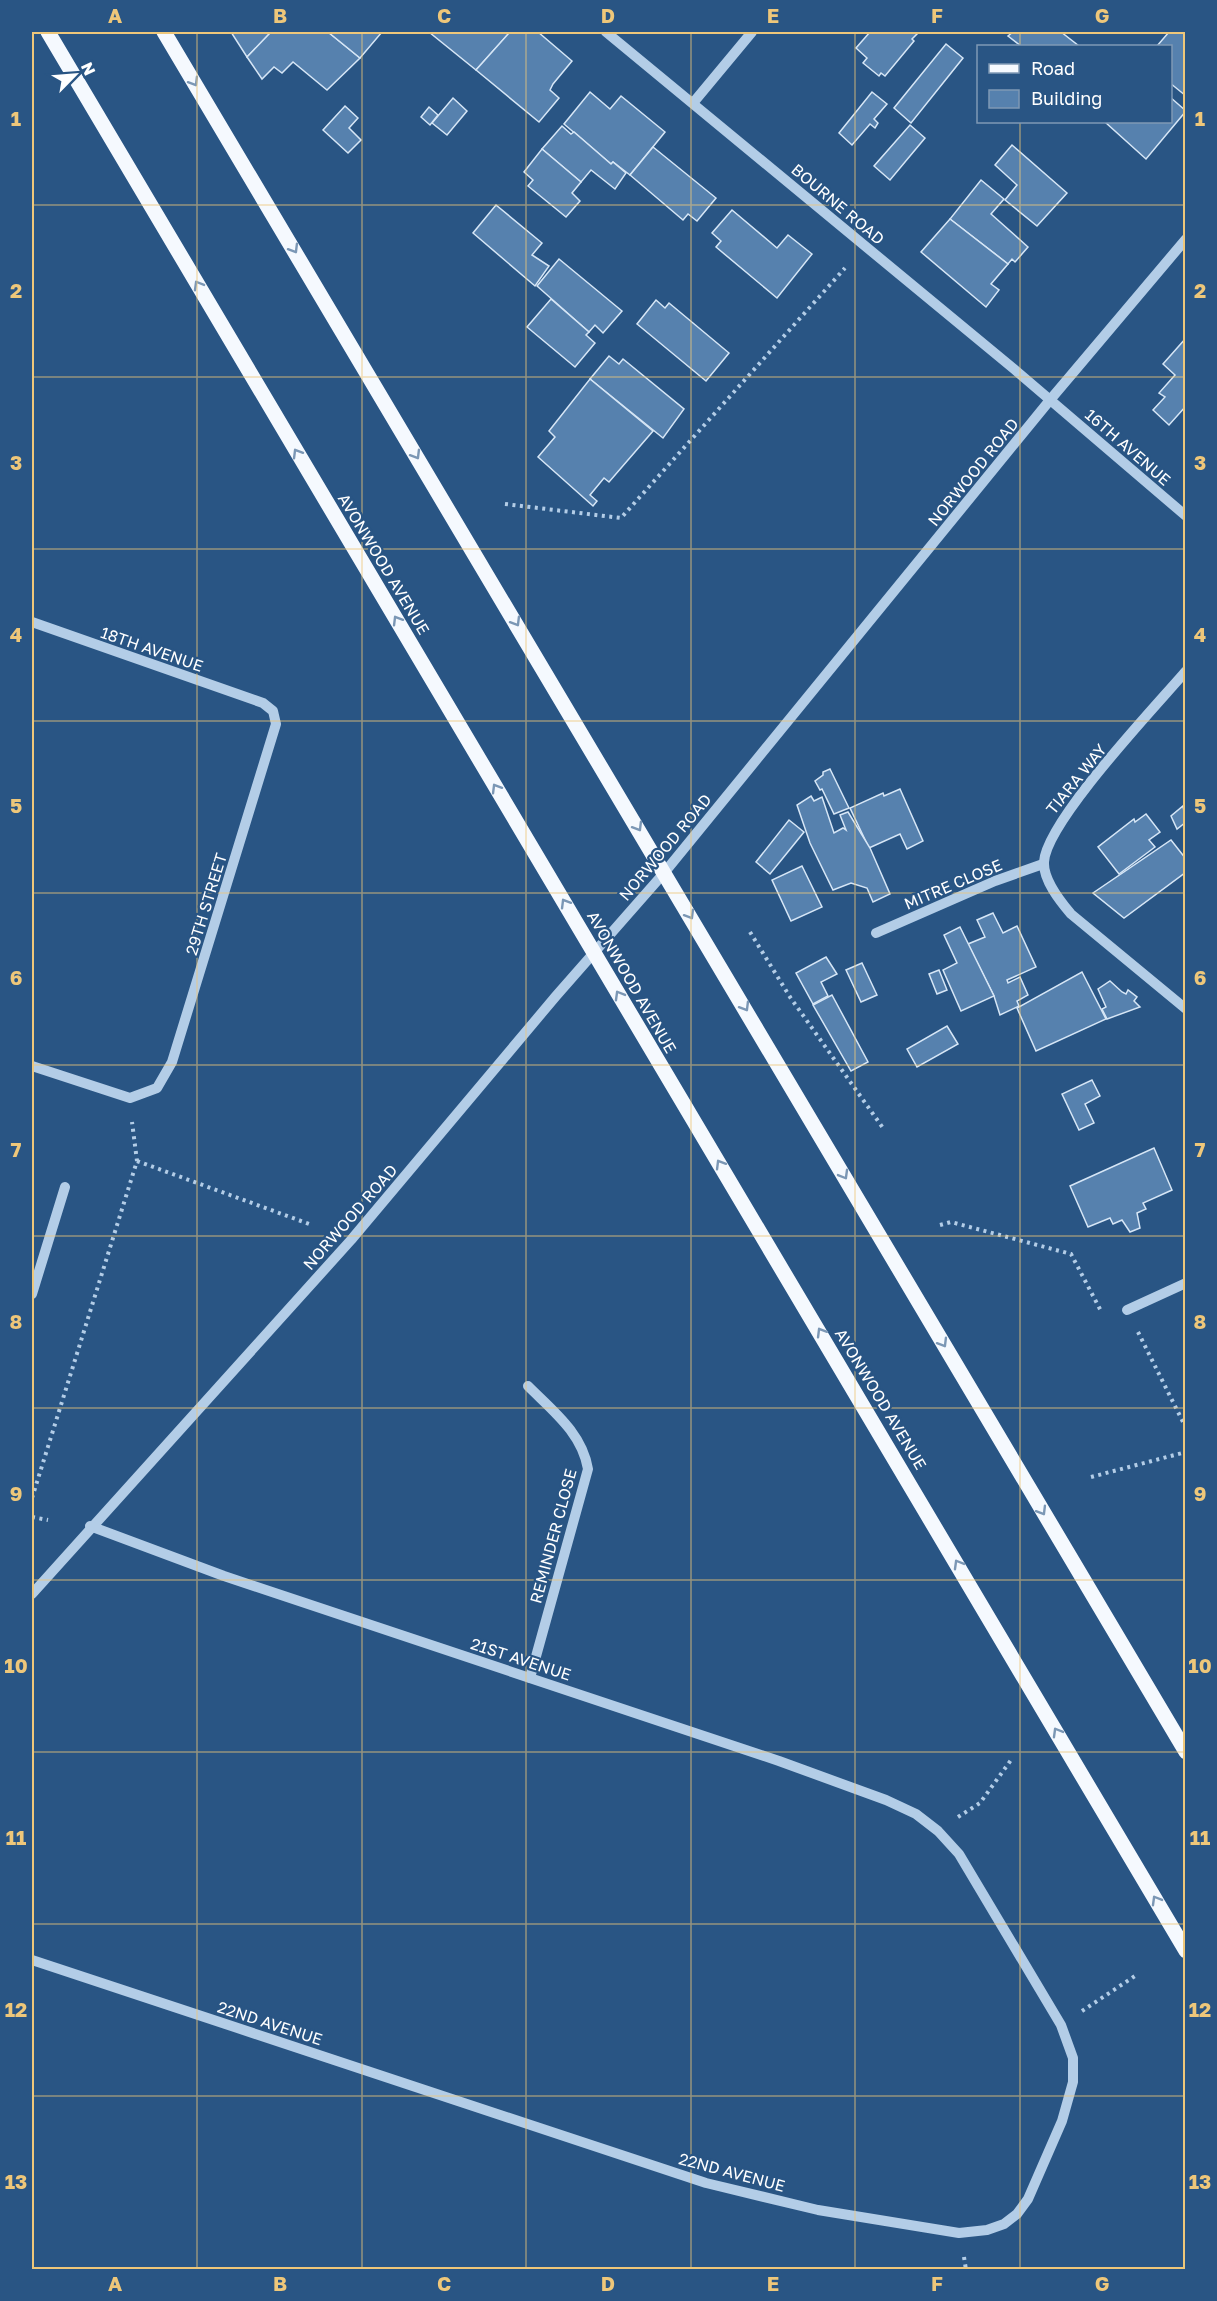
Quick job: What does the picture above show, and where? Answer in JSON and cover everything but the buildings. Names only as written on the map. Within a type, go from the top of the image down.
[{"type":"main road","name":"AVONWOOD AVENUE","points":[[48,32],[1185,1951]]},
{"type":"main road","points":[[164,32],[1185,1752]]},
{"type":"street","name":"BOURNE ROAD","points":[[606,32],[1050,400]]},
{"type":"street","points":[[693,103],[752,32]]},
{"type":"street","name":"NORWOOD ROAD","points":[[32,1594],[90,1526],[351,1240],[664,873],[1050,400],[1185,239]]},
{"type":"street","name":"16TH AVENUE","points":[[1050,400],[1185,516]]},
{"type":"street","name":"18TH AVENUE","points":[[32,622],[263,704]]},
{"type":"street","name":"TIARA WAY","points":[[1043,864],[1047,846],[1062,818],[1185,671]]},
{"type":"street","name":"29TH STREET","points":[[130,1098],[157,1088],[172,1062],[275,732],[276,716],[263,704]]},
{"type":"street","points":[[1043,864],[1058,899],[1071,914],[1185,1009]]},
{"type":"street","name":"MITRE CLOSE","points":[[876,933],[994,881],[1043,864]]},
{"type":"street","points":[[32,1066],[130,1098]]},
{"type":"street","points":[[32,1294],[65,1187]]},
{"type":"street","points":[[1127,1310],[1185,1283]]},
{"type":"street","name":"REMINDER CLOSE","points":[[528,1386],[562,1420],[581,1445],[588,1469],[530,1678]]},
{"type":"street","name":"21ST AVENUE","points":[[90,1526],[224,1576],[779,1761],[886,1800],[916,1814],[938,1831]]},
{"type":"street","name":"22ND AVENUE","points":[[32,1960],[706,2183],[818,2210],[959,2233],[987,2230],[1004,2224],[1017,2214],[1028,2199],[1062,2121],[1073,2082],[1073,2058],[1061,2025],[959,1854],[938,1831]]},
{"type":"path","points":[[505,504],[621,518],[845,268]]},
{"type":"path","points":[[750,932],[790,997],[883,1128]]},
{"type":"path","points":[[32,1498],[137,1161],[130,1098]]},
{"type":"path","points":[[137,1161],[312,1225]]},
{"type":"path","points":[[940,1225],[951,1222],[1071,1254],[1104,1318],[1127,1310],[1185,1428]]},
{"type":"path","points":[[1091,1477],[1185,1452]]},
{"type":"path","points":[[32,1517],[48,1520]]},
{"type":"path","points":[[938,1831],[980,1803],[1011,1760]]},
{"type":"path","points":[[1061,2025],[1138,1974]]}]
